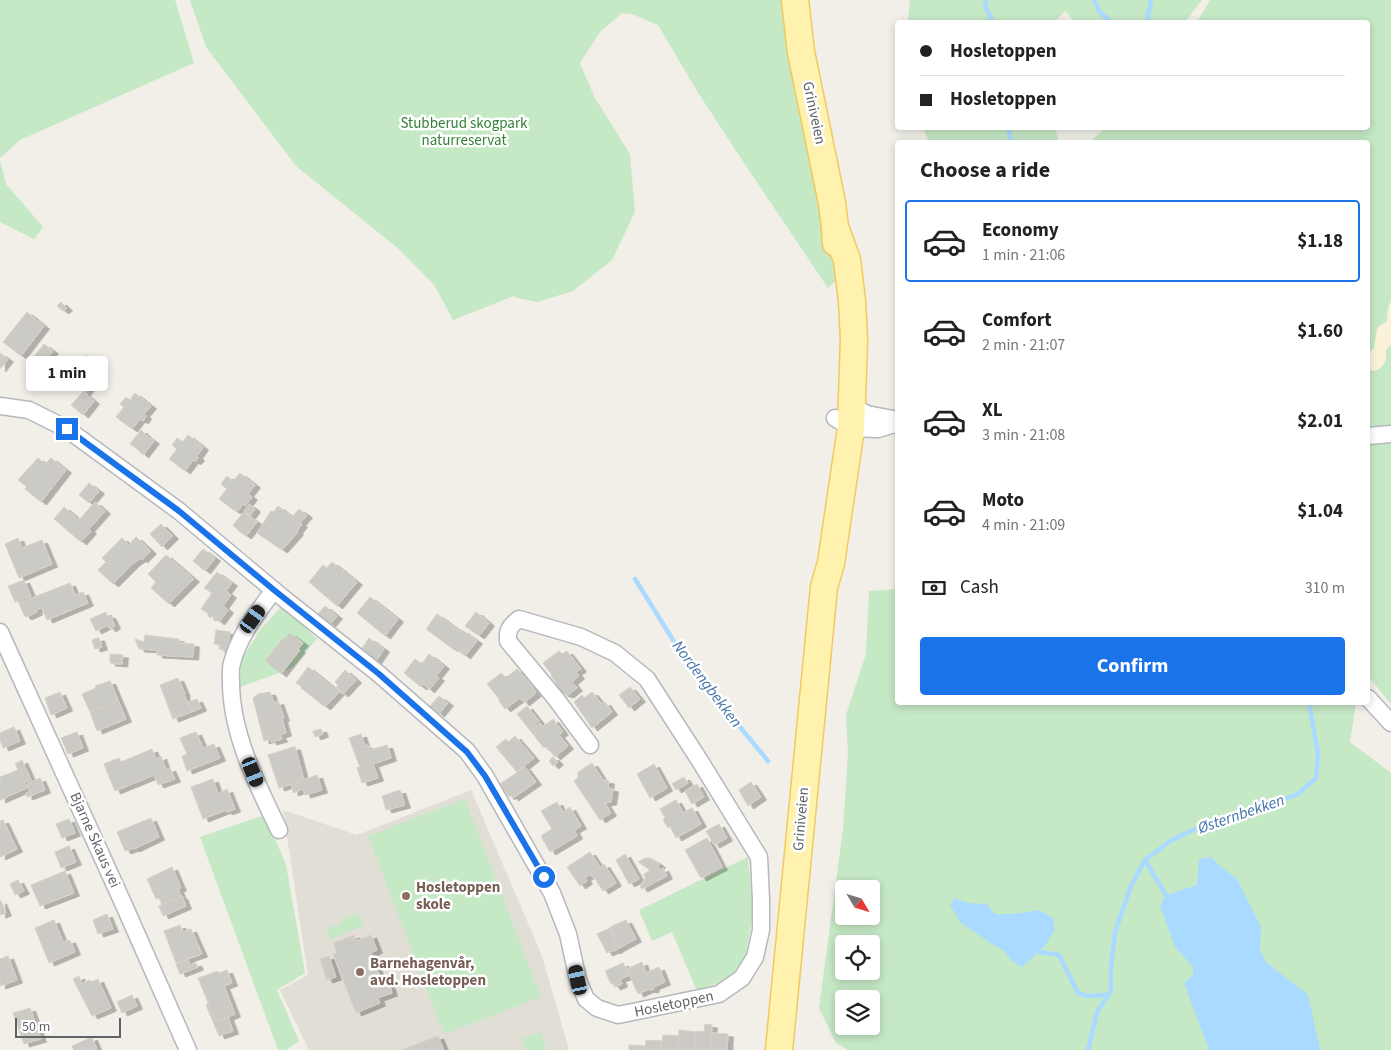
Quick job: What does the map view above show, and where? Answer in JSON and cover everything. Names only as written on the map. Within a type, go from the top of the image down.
[{"type":"main road","name":"Griniveien","points":[[779,1050],[824,588],[831,563],[846,417],[835,226],[801,52],[795,0]]},
{"type":"street","name":"Hosletoppen","points":[[0,406],[29,410],[67,429],[179,511],[379,674],[467,752],[485,776],[552,892],[568,934],[578,980],[586,999],[591,1004],[607,1013],[618,1015],[720,994],[728,990],[742,978],[755,957],[760,930],[759,857],[647,679],[615,653],[582,637],[519,620],[511,625],[507,633],[508,641],[556,699],[590,745]]},
{"type":"street","points":[[846,417],[867,414],[895,421]]},
{"type":"street","points":[[846,417],[878,429],[895,423]]},
{"type":"street","points":[[1370,436],[1391,434]]},
{"type":"street","points":[[274,590],[240,641],[232,664],[231,694],[239,737],[279,830]]},
{"type":"street","name":"Bjarne Skaus vei","points":[[0,632],[188,1050]]},
{"type":"street","points":[[1370,700],[1391,723]]},
{"type":"shaded area","name":"Hosletoppen skole","points":[[471,790],[542,956],[569,1050],[309,1050],[280,990],[308,975],[283,810],[357,835]]},
{"type":"green space","points":[[0,0],[175,0],[194,63],[20,140],[0,158]]},
{"type":"green space","name":"Stubberud skogpark naturreservat","points":[[190,0],[797,0],[838,278],[828,288],[697,91],[658,25],[632,14],[622,13],[600,32],[580,63],[595,98],[630,154],[635,212],[612,260],[573,291],[537,302],[514,296],[453,320],[435,286],[400,250],[296,166],[206,47]]},
{"type":"green space","points":[[910,0],[1202,0],[1187,20],[1073,20],[1065,11],[1057,20],[908,20]]},
{"type":"green space","points":[[1210,0],[1391,0],[1391,429],[1370,435],[1370,140],[1091,140],[1104,130],[1370,130],[1370,20],[1198,20]]},
{"type":"green space","points":[[924,130],[1056,130],[1058,140],[928,140]]},
{"type":"green space","points":[[0,160],[6,184],[43,227],[34,239],[0,222]]},
{"type":"green space","points":[[1391,444],[1391,704],[1370,678],[1370,446]]},
{"type":"green space","points":[[895,589],[895,705],[1356,705],[1350,742],[1391,773],[1391,1050],[848,1050],[836,1043],[819,1008],[835,889],[835,925],[880,925],[880,880],[836,880],[843,829],[848,753],[846,715],[866,654],[869,591]]},
{"type":"green space","points":[[282,606],[317,639],[292,668],[240,687],[241,660],[261,629]]},
{"type":"green space","points":[[465,799],[541,997],[444,1034],[368,836]]},
{"type":"green space","points":[[265,815],[286,865],[305,973],[277,990],[299,1041],[286,1050],[278,1050],[200,837]]},
{"type":"green space","points":[[748,857],[753,915],[745,957],[729,979],[697,991],[672,932],[652,941],[639,910]]},
{"type":"green space","points":[[358,913],[363,926],[330,939],[326,929],[342,923],[341,920]]},
{"type":"green space","points":[[541,1032],[547,1050],[526,1050],[521,1039]]},
{"type":"sand","points":[[1391,301],[1391,344],[1386,350],[1386,360],[1382,367],[1375,371],[1370,370],[1370,352],[1374,348],[1377,328],[1387,321],[1388,307]]},
{"type":"water","points":[[1211,857],[1237,879],[1261,927],[1260,951],[1266,962],[1308,995],[1320,1050],[1209,1050],[1184,983],[1193,975],[1193,967],[1175,947],[1160,906],[1166,895],[1197,885],[1199,859]]},
{"type":"water","points":[[955,898],[968,903],[987,904],[995,914],[1014,914],[1039,910],[1053,918],[1055,929],[1045,946],[1022,967],[1012,961],[1004,951],[961,923],[950,905]]},
{"type":"building","points":[[61,302],[67,308],[63,311],[57,306]]},
{"type":"building","points":[[27,312],[44,326],[21,356],[3,342]]},
{"type":"building","points":[[44,344],[53,351],[40,366],[32,359]]},
{"type":"building","points":[[0,353],[8,359],[0,369]]},
{"type":"building","points":[[86,355],[101,367],[97,372],[99,373],[97,377],[85,393],[67,379],[75,368],[68,363],[73,357],[80,362]]},
{"type":"building","points":[[83,392],[94,401],[83,415],[71,405]]},
{"type":"building","points":[[135,393],[151,406],[144,414],[146,416],[143,421],[140,419],[132,429],[116,417],[124,407],[120,404],[126,397],[130,400]]},
{"type":"building","points":[[141,430],[147,436],[137,449],[130,444]]},
{"type":"building","points":[[188,435],[203,447],[197,456],[199,458],[195,462],[193,460],[185,471],[169,459],[177,449],[172,445],[177,438],[183,442]]},
{"type":"building","points":[[147,436],[154,441],[143,455],[137,449]]},
{"type":"building","points":[[38,458],[45,464],[51,458],[66,470],[41,502],[25,489],[27,487],[18,480]]},
{"type":"building","points":[[240,473],[255,485],[248,494],[252,497],[245,506],[243,504],[238,511],[236,509],[235,511],[219,499],[227,489],[221,484],[227,476],[233,481]]},
{"type":"building","points":[[89,483],[99,491],[89,503],[79,495]]},
{"type":"building","points":[[95,502],[105,511],[89,529],[91,531],[81,542],[54,519],[64,507],[79,520]]},
{"type":"building","points":[[249,504],[255,509],[250,516],[244,511]]},
{"type":"building","points":[[278,506],[292,517],[299,509],[307,515],[300,523],[302,524],[298,532],[282,550],[257,533],[271,511],[273,512]]},
{"type":"building","points":[[244,512],[250,517],[239,531],[233,525]]},
{"type":"building","points":[[250,517],[257,522],[246,536],[239,531]]},
{"type":"building","points":[[161,524],[173,536],[162,547],[150,534]]},
{"type":"building","points":[[136,537],[151,551],[142,560],[141,558],[134,563],[113,584],[98,570],[106,562],[102,558],[122,538],[129,545]]},
{"type":"building","points":[[18,538],[22,548],[42,540],[52,564],[19,578],[5,544]]},
{"type":"building","points":[[203,549],[215,558],[205,571],[193,561]]},
{"type":"building","points":[[166,555],[194,579],[169,604],[151,588],[156,582],[148,574]]},
{"type":"building","points":[[332,562],[357,582],[337,606],[309,582],[323,565],[327,568]]},
{"type":"building","points":[[217,572],[232,583],[226,591],[231,595],[223,606],[228,610],[219,622],[212,616],[211,618],[208,616],[209,614],[201,609],[212,593],[204,588]]},
{"type":"building","points":[[24,580],[31,596],[15,602],[8,586]]},
{"type":"building","points":[[70,583],[75,595],[83,592],[88,603],[47,620],[42,608],[26,617],[24,615],[19,603]]},
{"type":"building","points":[[370,597],[398,619],[385,636],[357,613]]},
{"type":"building","points":[[325,606],[337,616],[330,624],[318,614]]},
{"type":"building","points":[[106,612],[107,616],[110,615],[115,626],[110,629],[108,625],[96,631],[90,619]]},
{"type":"building","points":[[476,612],[489,623],[479,636],[465,626]]},
{"type":"building","points":[[437,614],[477,641],[465,656],[426,629]]},
{"type":"building","points":[[216,630],[230,632],[227,651],[219,649],[220,645],[214,644]]},
{"type":"building","points":[[290,633],[303,643],[298,649],[300,650],[281,674],[265,661],[284,637],[285,639]]},
{"type":"building","points":[[145,635],[179,639],[179,643],[194,644],[193,657],[157,655],[157,650],[139,649],[135,639],[144,642]]},
{"type":"building","points":[[99,638],[102,647],[95,649],[92,640]]},
{"type":"building","points":[[369,638],[384,649],[376,661],[361,650]]},
{"type":"building","points":[[559,651],[562,654],[567,651],[581,669],[576,672],[579,676],[572,682],[577,688],[568,695],[562,693],[543,663]]},
{"type":"building","points":[[110,654],[123,655],[122,664],[110,663]]},
{"type":"building","points":[[429,654],[444,666],[436,676],[439,678],[429,690],[423,684],[421,687],[404,673],[415,659],[422,664]]},
{"type":"building","points":[[308,667],[339,692],[325,707],[296,683]]},
{"type":"building","points":[[517,669],[531,684],[536,693],[524,703],[520,698],[505,709],[487,684],[501,673],[506,678]]},
{"type":"building","points":[[345,670],[356,680],[343,694],[336,688],[338,685],[335,682]]},
{"type":"building","points":[[178,678],[191,712],[173,719],[160,685]]},
{"type":"building","points":[[110,681],[118,700],[90,712],[82,694],[96,688],[95,686]]},
{"type":"building","points":[[630,687],[640,699],[629,708],[619,695]]},
{"type":"building","points":[[60,692],[67,708],[51,715],[45,698]]},
{"type":"building","points":[[270,692],[274,703],[278,701],[284,718],[282,719],[286,733],[280,735],[282,739],[271,742],[270,739],[264,741],[253,698],[258,694]]},
{"type":"building","points":[[592,692],[602,704],[605,702],[612,712],[592,728],[574,702],[582,695],[584,698]]},
{"type":"building","points":[[439,696],[448,703],[439,714],[430,706]]},
{"type":"building","points":[[186,699],[188,702],[197,699],[201,708],[191,712]]},
{"type":"building","points":[[118,700],[126,719],[97,731],[90,712]]},
{"type":"building","points":[[527,706],[539,721],[533,727],[540,723],[542,727],[533,734],[517,714]]},
{"type":"building","points":[[553,719],[563,732],[559,735],[568,746],[555,757],[546,746],[544,748],[533,734]]},
{"type":"building","points":[[14,727],[20,741],[3,748],[0,733]]},
{"type":"building","points":[[321,729],[323,734],[315,737],[313,731]]},
{"type":"building","points":[[77,732],[83,748],[68,754],[61,738]]},
{"type":"building","points":[[196,732],[203,748],[214,744],[220,758],[187,771],[182,756],[187,754],[180,738]]},
{"type":"building","points":[[361,734],[365,746],[368,745],[370,750],[387,745],[391,758],[373,764],[378,778],[362,783],[357,768],[360,767],[349,738]]},
{"type":"building","points":[[515,736],[534,758],[517,772],[496,747],[506,739],[508,742]]},
{"type":"building","points":[[295,747],[304,780],[279,788],[268,755]]},
{"type":"building","points":[[152,749],[156,759],[161,756],[166,770],[170,768],[175,779],[158,785],[154,775],[115,791],[104,764],[119,758],[121,762]]},
{"type":"building","points":[[553,757],[558,762],[553,766],[549,761]]},
{"type":"building","points":[[22,760],[31,780],[25,782],[27,788],[0,800],[0,777],[18,770],[15,764]]},
{"type":"building","points":[[592,763],[603,780],[609,781],[608,788],[613,789],[611,802],[605,803],[611,813],[600,820],[574,781],[578,778],[578,772]]},
{"type":"building","points":[[654,764],[667,788],[650,798],[637,774]]},
{"type":"building","points":[[525,767],[536,782],[513,798],[511,795],[509,797],[500,784]]},
{"type":"building","points":[[317,775],[322,790],[305,795],[303,789],[293,793],[291,784]]},
{"type":"building","points":[[684,777],[688,783],[676,790],[672,784]]},
{"type":"building","points":[[40,778],[45,790],[27,797],[26,793],[30,792],[27,784]]},
{"type":"building","points":[[213,779],[218,794],[227,789],[235,809],[227,812],[226,810],[203,819],[191,787]]},
{"type":"building","points":[[751,782],[761,797],[748,806],[739,790]]},
{"type":"building","points":[[697,784],[704,797],[692,804],[685,791]]},
{"type":"building","points":[[400,790],[405,805],[386,810],[382,796]]},
{"type":"building","points":[[676,800],[683,813],[692,808],[701,824],[676,838],[670,826],[668,828],[663,820],[665,818],[660,809]]},
{"type":"building","points":[[557,802],[563,812],[570,807],[581,826],[574,830],[577,836],[550,852],[541,836],[552,829],[541,811]]},
{"type":"building","points":[[151,818],[159,837],[134,849],[125,851],[117,832]]},
{"type":"building","points":[[69,819],[75,833],[62,838],[56,824]]},
{"type":"building","points":[[3,820],[17,849],[0,857],[0,821]]},
{"type":"building","points":[[719,824],[727,838],[714,845],[706,831]]},
{"type":"building","points":[[707,838],[722,867],[701,878],[685,850]]},
{"type":"building","points":[[69,846],[76,862],[61,868],[55,852]]},
{"type":"building","points":[[590,852],[600,867],[585,878],[587,881],[580,886],[567,867]]},
{"type":"building","points":[[625,854],[639,879],[629,884],[616,860]]},
{"type":"building","points":[[645,858],[650,858],[658,863],[660,870],[663,868],[667,876],[642,889],[640,886],[646,877],[643,875],[650,870],[638,862]]},
{"type":"building","points":[[604,864],[616,883],[603,891],[590,874]]},
{"type":"building","points":[[172,867],[181,888],[178,889],[181,897],[162,905],[159,898],[156,899],[147,879]]},
{"type":"building","points":[[65,871],[74,893],[40,906],[31,885]]},
{"type":"building","points":[[18,880],[24,891],[15,895],[10,884]]},
{"type":"building","points":[[182,896],[186,906],[163,916],[159,906]]},
{"type":"building","points":[[0,901],[6,913],[0,915]]},
{"type":"building","points":[[107,914],[113,929],[98,934],[93,920]]},
{"type":"building","points":[[54,920],[63,942],[70,940],[75,952],[49,963],[35,928]]},
{"type":"building","points":[[626,920],[636,939],[619,948],[610,927]]},
{"type":"building","points":[[180,925],[183,932],[191,929],[202,954],[176,963],[164,931]]},
{"type":"building","points":[[610,928],[619,948],[607,953],[597,934]]},
{"type":"building","points":[[354,935],[356,941],[371,935],[377,950],[371,953],[381,980],[387,977],[392,993],[378,998],[380,1003],[356,1013],[333,954],[337,953],[334,943]]},
{"type":"building","points":[[8,956],[17,980],[0,986],[0,959]]},
{"type":"building","points":[[329,956],[336,977],[327,980],[320,959]]},
{"type":"building","points":[[188,959],[190,965],[196,963],[198,967],[180,974],[176,964]]},
{"type":"building","points":[[642,962],[646,973],[659,967],[665,982],[653,987],[654,989],[638,994],[627,969]]},
{"type":"building","points":[[623,963],[630,975],[620,979],[622,984],[615,987],[611,984],[605,971]]},
{"type":"building","points":[[227,970],[232,983],[224,986],[235,1014],[216,1022],[198,978]]},
{"type":"building","points":[[79,976],[82,985],[90,980],[91,982],[98,979],[111,1008],[92,1016],[73,979]]},
{"type":"building","points":[[132,995],[137,1006],[122,1013],[117,1002]]},
{"type":"building","points":[[208,1004],[216,1022],[228,1017],[233,1031],[219,1036],[206,1005]]},
{"type":"building","points":[[30,1008],[41,1039],[24,1044],[13,1013]]},
{"type":"building","points":[[705,1024],[712,1025],[710,1050],[695,1050],[696,1031],[704,1032]]},
{"type":"building","points":[[679,1030],[696,1032],[695,1050],[678,1050]]},
{"type":"building","points":[[712,1033],[728,1034],[727,1050],[710,1050]]},
{"type":"building","points":[[663,1035],[679,1036],[678,1050],[661,1050]]},
{"type":"building","points":[[438,1036],[444,1050],[401,1050]]},
{"type":"building","points":[[92,1037],[97,1050],[74,1050],[72,1046]]},
{"type":"building","points":[[646,1040],[662,1041],[661,1050],[645,1050]]},
{"type":"building","points":[[629,1045],[645,1046],[645,1050],[629,1050]]},
{"type":"waterway","name":"Østernbekken","points":[[987,0],[985,6],[992,20]]},
{"type":"waterway","name":"Østernbekken","points":[[1094,0],[1099,11],[1109,20]]},
{"type":"waterway","name":"Østernbekken","points":[[1147,20],[1151,0]]},
{"type":"waterway","name":"Østernbekken","points":[[1009,130],[1010,140]]},
{"type":"waterway","name":"Nordengbekken","points":[[635,579],[688,664],[768,761]]},
{"type":"waterway","name":"Østernbekken","points":[[1088,1050],[1097,1012],[1111,991],[1111,967],[1115,932],[1131,886],[1145,860],[1170,841],[1208,823],[1265,807],[1298,794],[1316,778],[1318,754],[1310,705]]},
{"type":"waterway","points":[[1145,860],[1166,895]]},
{"type":"waterway","name":"Nordengbekken","points":[[1040,952],[1059,955],[1078,993],[1087,996],[1108,995]]},
{"type":"place","name":"Hosletoppen skole","points":[[406,896]]},
{"type":"place","name":"Barnehagenvår, avd. Hosletoppen","points":[[360,972]]},
{"type":"route","points":[[67,429],[179,511],[438,724],[467,752],[485,776],[544,877]]}]
